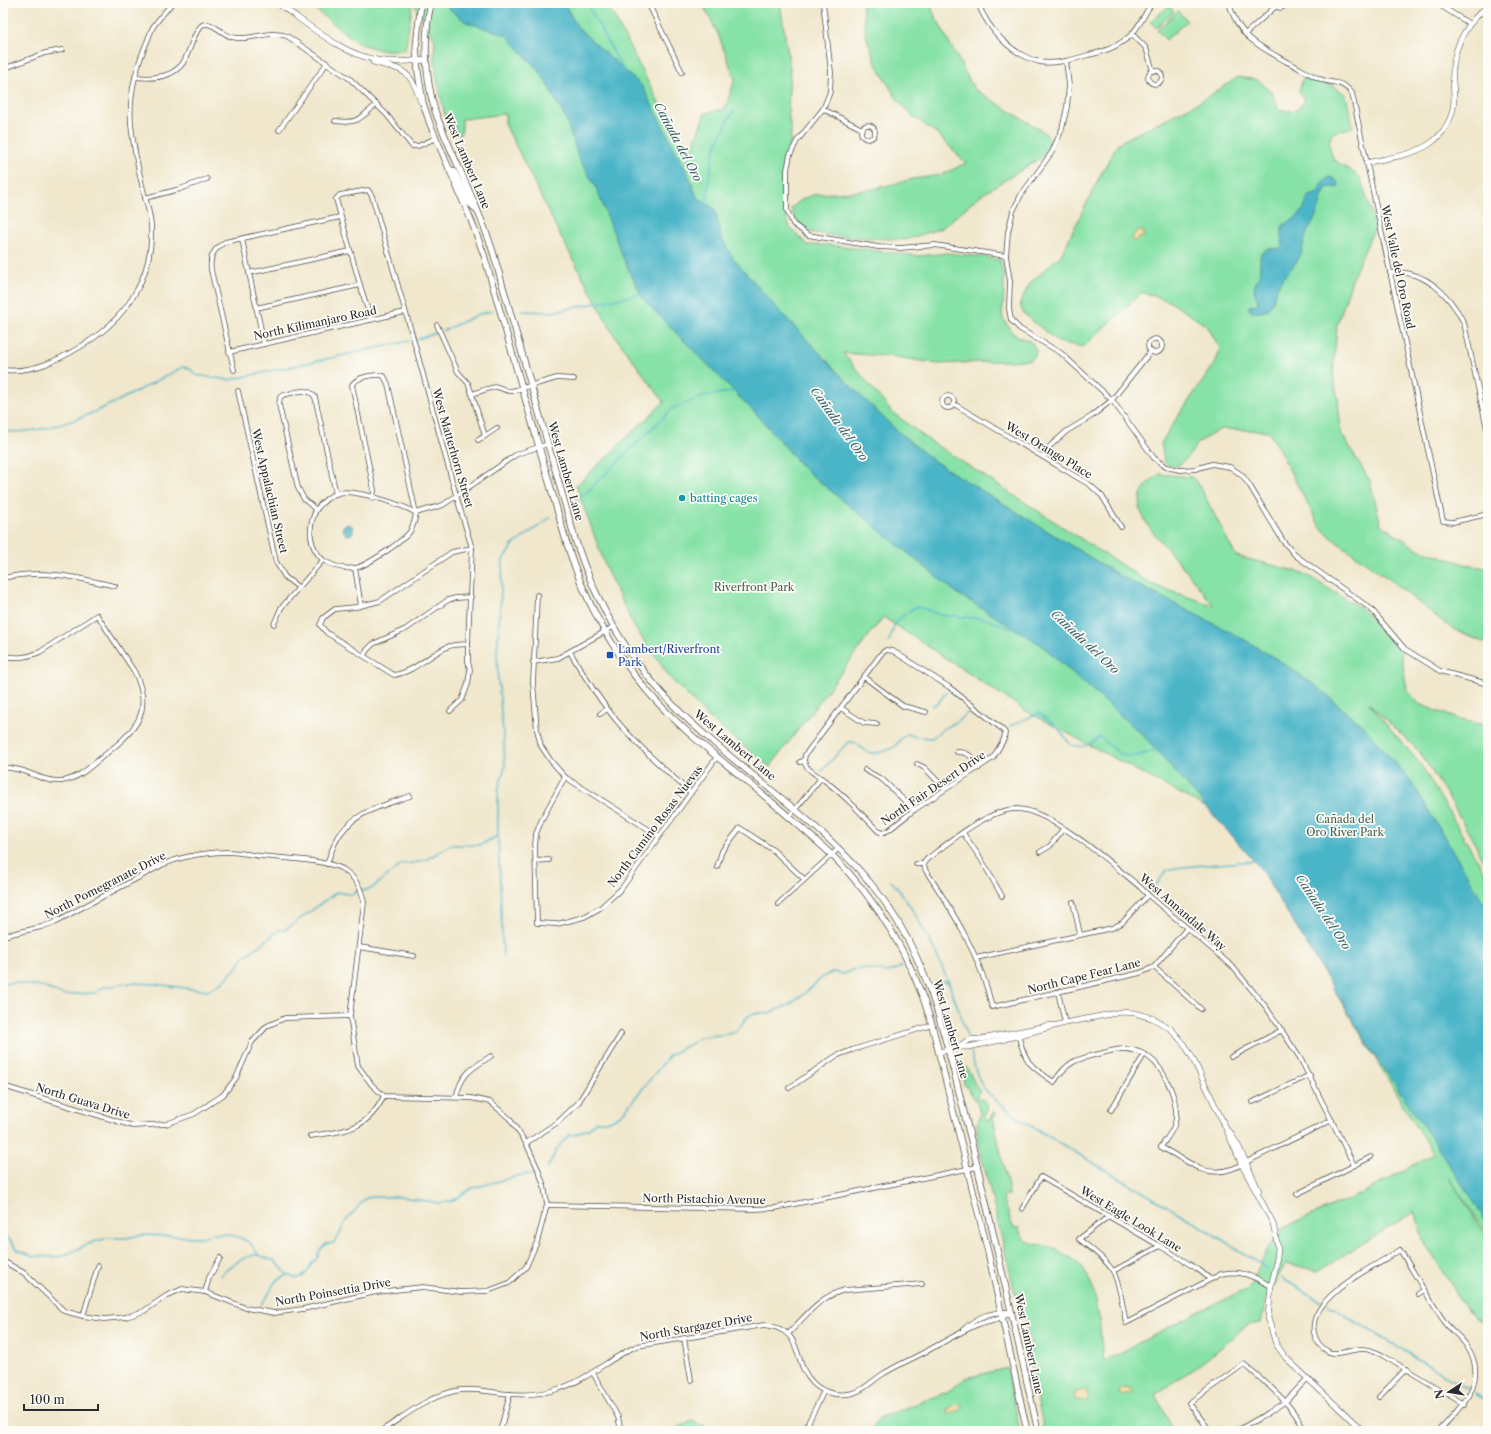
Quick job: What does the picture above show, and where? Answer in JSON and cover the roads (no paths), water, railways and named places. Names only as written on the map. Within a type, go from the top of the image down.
[{"type":"main road","name":"West Lambert Lane","points":[[421,3],[416,46],[419,82],[426,114],[480,244],[574,565],[592,608],[605,632],[625,663],[656,701],[681,726],[832,855],[866,893],[895,936],[916,978],[932,1025],[1002,1312],[1028,1431]]},
{"type":"main road","name":"West Lambert Lane","points":[[431,3],[427,28],[426,57],[428,81],[436,112],[477,210],[497,265],[579,550],[595,592],[613,627],[640,667],[678,710],[839,848],[878,892],[896,919],[911,946],[931,990],[948,1050],[1012,1312],[1038,1431]]},
{"type":"main road","points":[[449,169],[454,171],[470,204],[477,210]]},
{"type":"street","points":[[3,370],[36,367],[58,360],[89,341],[116,319],[135,296],[144,274],[150,247],[151,224],[138,168],[131,123],[135,77],[153,27],[172,3]]},
{"type":"street","points":[[277,3],[346,49],[375,63],[406,73],[413,83],[426,114]]},
{"type":"street","points":[[648,3],[682,72]]},
{"type":"street","points":[[824,3],[831,72],[830,92],[823,109],[797,140],[790,155],[787,170],[787,210],[793,224],[808,235],[878,247],[900,248],[935,245],[1006,256]]},
{"type":"street","points":[[978,3],[981,12],[993,30],[1006,44],[1022,55],[1041,62],[1066,61],[1103,52],[1115,47],[1132,34],[1152,3]]},
{"type":"street","name":"West Valle del Oro Road","points":[[1229,3],[1234,17],[1245,34],[1256,44],[1322,80],[1337,82],[1346,86],[1352,93],[1443,521],[1453,522],[1488,514]]},
{"type":"street","points":[[1245,34],[1275,5],[1281,8],[1286,3]]},
{"type":"street","points":[[1436,3],[1470,24]]},
{"type":"street","points":[[1366,162],[1418,150],[1429,145],[1440,135],[1450,119],[1453,105],[1453,71],[1456,50],[1461,38],[1470,24],[1488,6]]},
{"type":"street","points":[[135,77],[149,78],[165,76],[174,71],[182,63],[201,25],[214,25],[220,32],[232,37],[248,38],[272,33],[287,36],[350,79],[395,124],[412,146],[418,146],[436,138]]},
{"type":"street","points":[[1132,34],[1146,48],[1153,70]]},
{"type":"street","points":[[3,69],[46,53],[62,50]]},
{"type":"street","points":[[365,58],[389,62],[417,61],[426,57]]},
{"type":"street","points":[[1066,61],[1069,85],[1067,107],[1062,129],[1052,152],[1021,195],[1013,211],[1008,232],[1006,256],[1010,282],[1009,309],[1011,320],[1020,329],[1060,353],[1112,400],[1154,458],[1166,467],[1180,470],[1195,469],[1212,464],[1230,467],[1242,475],[1283,540],[1295,555],[1371,609],[1405,649],[1440,672],[1488,684]]},
{"type":"street","points":[[279,130],[327,63]]},
{"type":"street","points":[[335,121],[347,123],[355,122],[376,104]]},
{"type":"street","points":[[823,109],[862,130]]},
{"type":"street","points":[[145,198],[180,189],[206,179]]},
{"type":"street","name":"West Matterhorn Street","points":[[340,217],[336,203],[337,196],[368,190],[372,196],[472,548],[468,644],[468,661],[470,670],[468,684],[462,700],[450,711]]},
{"type":"street","points":[[234,370],[210,270],[210,260],[216,248],[225,242],[340,217],[371,320]]},
{"type":"street","points":[[242,238],[248,273],[264,344]]},
{"type":"street","points":[[248,273],[350,251]]},
{"type":"street","points":[[1390,273],[1401,272],[1421,278],[1435,285],[1447,296],[1456,308],[1464,323],[1488,434]]},
{"type":"street","points":[[256,308],[360,285]]},
{"type":"street","name":"North Kilimanjaro Road","points":[[229,352],[405,312]]},
{"type":"street","points":[[437,325],[458,372],[468,383],[485,436]]},
{"type":"street","points":[[1044,457],[1050,446],[1067,431],[1092,416],[1112,400],[1151,351]]},
{"type":"street","points":[[373,498],[374,490],[352,389],[353,383],[357,380],[380,374],[387,379],[416,513],[411,529],[405,536],[368,563],[355,568],[345,569],[336,566],[323,560],[315,552],[311,537],[311,519],[324,500],[336,494],[349,492],[406,507],[416,513],[438,507],[508,458],[548,444]]},
{"type":"street","points":[[472,394],[494,388],[509,391],[558,378],[574,379]]},
{"type":"street","points":[[316,510],[304,499],[298,488],[280,405],[280,397],[307,390],[313,393],[336,494]]},
{"type":"street","name":"West Appalachian Street","points":[[238,391],[276,562],[285,577],[298,588]]},
{"type":"street","name":"West Orango Place","points":[[954,404],[1044,457],[1096,490],[1108,504],[1121,527]]},
{"type":"street","points":[[478,440],[497,428]]},
{"type":"street","points":[[468,644],[447,646],[424,662],[398,674],[391,674],[364,655],[327,633],[320,625],[323,618],[335,609],[361,606],[380,601],[452,552],[472,548]]},
{"type":"street","points":[[274,624],[281,608],[323,560]]},
{"type":"street","points":[[355,568],[361,606]]},
{"type":"street","points":[[3,578],[36,573],[52,573],[115,586]]},
{"type":"street","points":[[537,595],[533,683],[537,730],[541,746],[551,761],[565,777],[659,836]]},
{"type":"street","points":[[364,655],[366,650],[373,644],[406,629],[448,600],[471,597]]},
{"type":"street","points":[[3,656],[20,658],[32,656],[97,615],[134,671],[142,689],[142,708],[135,726],[125,738],[85,771],[69,780],[52,781],[19,770],[3,767]]},
{"type":"street","points":[[533,662],[554,659],[570,652],[613,627]]},
{"type":"street","name":"North Fair Desert Drive","points":[[821,778],[847,799],[882,834],[914,810],[993,758],[1005,735],[999,726],[949,687],[893,651],[885,649],[864,677]]},
{"type":"street","points":[[570,652],[607,709],[649,756],[691,793]]},
{"type":"street","points":[[789,817],[821,778],[807,768],[802,762],[805,755],[864,677],[903,706],[926,712]]},
{"type":"street","points":[[841,708],[864,723],[877,724]]},
{"type":"street","points":[[600,714],[607,709]]},
{"type":"street","points":[[957,752],[964,752],[968,754],[979,768]]},
{"type":"street","name":"North Camino Rosas Nuevas","points":[[535,861],[537,923],[557,924],[584,917],[600,908],[621,888],[718,758]]},
{"type":"street","points":[[917,764],[925,768],[945,789]]},
{"type":"street","points":[[865,770],[883,780],[914,810]]},
{"type":"street","points":[[549,860],[535,861],[536,834],[542,819],[565,777]]},
{"type":"street","points":[[327,864],[335,842],[347,825],[359,816],[371,810],[410,796]]},
{"type":"street","name":"West Annandale Way","points":[[923,864],[927,859],[963,833],[988,818],[1000,812],[1016,809],[1043,816],[1086,844],[1140,887],[1232,966],[1266,1007],[1310,1075],[1354,1165]]},
{"type":"street","points":[[717,867],[722,851],[740,828],[773,850],[804,879]]},
{"type":"street","points":[[1040,852],[1050,846],[1063,829]]},
{"type":"street","points":[[963,833],[981,859],[1002,896]]},
{"type":"street","points":[[778,904],[839,848]]},
{"type":"street","name":"North Pomegranate Drive","points":[[3,936],[41,928],[162,865],[196,854],[226,852],[327,864],[344,870],[352,877],[362,891],[364,903],[364,914],[350,1016],[358,1066],[372,1085],[384,1096]]},
{"type":"street","points":[[916,864],[923,864],[960,924],[976,958],[1112,928],[1122,923],[1148,895]]},
{"type":"street","points":[[1073,902],[1080,934]]},
{"type":"street","name":"North Cape Fear Lane","points":[[976,958],[987,987],[992,1007],[1140,973],[1154,967],[1187,928]]},
{"type":"street","points":[[359,947],[414,956]]},
{"type":"street","points":[[1154,967],[1201,1009]]},
{"type":"street","points":[[1058,992],[1065,1024]]},
{"type":"street","points":[[939,1052],[960,1047],[968,1047],[1107,1014],[1127,1012],[1141,1014],[1161,1022],[1171,1030],[1186,1046],[1224,1124],[1236,1141],[1244,1164],[1276,1230],[1278,1248],[1276,1266],[1271,1286],[1268,1318],[1276,1344],[1286,1358],[1363,1431]]},
{"type":"street","name":"North Guava Drive","points":[[3,1086],[132,1126],[166,1124],[194,1114],[223,1095],[236,1078],[252,1042],[267,1026],[285,1018],[350,1016]]},
{"type":"street","points":[[789,1088],[836,1056],[932,1025]]},
{"type":"street","points":[[1231,1057],[1282,1030]]},
{"type":"street","points":[[526,1144],[558,1122],[578,1103],[621,1034]]},
{"type":"street","points":[[1018,1034],[1027,1062],[1054,1082],[1067,1065],[1079,1058],[1126,1049],[1144,1055],[1158,1065],[1176,1103],[1174,1125],[1161,1147],[1206,1171],[1223,1172],[1244,1164],[1332,1120]]},
{"type":"street","points":[[1110,1110],[1144,1055]]},
{"type":"street","points":[[456,1097],[460,1083],[471,1069],[491,1056]]},
{"type":"street","points":[[1253,1102],[1310,1075]]},
{"type":"street","points":[[310,1136],[346,1130],[362,1124],[378,1109],[384,1096],[456,1097],[490,1102],[509,1118],[526,1144],[544,1186],[547,1205]]},
{"type":"street","points":[[1297,1194],[1371,1158]]},
{"type":"street","name":"North Pistachio Avenue","points":[[547,1205],[747,1209],[775,1208],[977,1167]]},
{"type":"street","name":"West Eagle Look Lane","points":[[1022,1208],[1041,1177],[1160,1246],[1210,1278]]},
{"type":"street","name":"North Poinsettia Drive","points":[[3,1261],[24,1273],[64,1311],[104,1319],[126,1317],[144,1311],[166,1296],[182,1289],[205,1292],[246,1308],[274,1312],[302,1309],[376,1292],[422,1287],[461,1292],[488,1292],[509,1283],[526,1267],[537,1242],[547,1205]]},
{"type":"street","points":[[1109,1216],[1078,1239],[1101,1257],[1113,1272],[1120,1293],[1126,1323],[1210,1278],[1228,1272],[1239,1272],[1256,1278],[1271,1286]]},
{"type":"street","points":[[1113,1272],[1160,1246]]},
{"type":"street","points":[[1439,1431],[1464,1404],[1471,1395],[1476,1383],[1476,1368],[1473,1357],[1467,1347],[1444,1321],[1400,1250],[1335,1292],[1323,1304],[1313,1326],[1317,1341],[1322,1348],[1337,1354],[1364,1349],[1372,1350],[1464,1404]]},
{"type":"street","points":[[205,1292],[209,1278],[220,1258]]},
{"type":"street","points":[[83,1316],[98,1266]]},
{"type":"street","points":[[922,1284],[845,1290],[835,1292],[819,1302],[788,1334],[797,1348],[803,1369],[814,1384],[824,1391],[838,1394],[858,1391],[883,1374],[959,1334],[980,1324],[1003,1318],[1012,1312]]},
{"type":"street","points":[[1418,1294],[1424,1290]]},
{"type":"street","points":[[959,1334],[977,1318],[1002,1312],[1012,1312]]},
{"type":"street","points":[[1309,1318],[1315,1319]]},
{"type":"street","name":"North Stargazer Drive","points":[[381,1431],[430,1400],[462,1390],[510,1394],[534,1394],[558,1389],[579,1381],[622,1353],[637,1346],[764,1324],[773,1325],[788,1334]]},
{"type":"street","points":[[684,1338],[692,1380]]},
{"type":"street","points":[[1210,1431],[1189,1403],[1244,1364],[1286,1401],[1301,1422],[1305,1431]]},
{"type":"street","points":[[1379,1397],[1406,1369]]},
{"type":"street","points":[[593,1373],[618,1417],[621,1431]]},
{"type":"street","points":[[1237,1431],[1286,1401],[1307,1379]]},
{"type":"street","points":[[804,1431],[824,1391]]},
{"type":"street","points":[[500,1431],[510,1394]]},
{"type":"water","name":"Cañada del Oro River Park","points":[[446,3],[564,3],[578,28],[642,86],[689,176],[697,197],[715,209],[721,237],[733,258],[775,306],[848,383],[895,429],[934,461],[1122,577],[1240,637],[1280,661],[1319,688],[1365,728],[1411,781],[1488,910],[1488,1223],[1377,1059],[1260,868],[1143,735],[1040,644],[958,594],[804,469],[763,421],[643,299],[623,258],[596,187],[579,159],[566,119],[541,73],[506,35],[466,22],[449,9]]},
{"type":"water","points":[[1330,177],[1336,180],[1339,185],[1337,188],[1327,188],[1325,191],[1316,217],[1304,240],[1302,252],[1298,260],[1282,279],[1269,308],[1265,311],[1252,312],[1249,309],[1249,306],[1257,304],[1258,301],[1254,288],[1260,272],[1260,257],[1262,253],[1268,248],[1275,249],[1282,247],[1282,230],[1284,224],[1302,212],[1308,197],[1317,193],[1325,180]]},
{"type":"water","points":[[349,524],[353,527],[353,532],[352,534],[347,535],[342,529],[344,525]]},
{"type":"waterway","points":[[587,3],[623,70]]},
{"type":"waterway","name":"Cañada del Oro","points":[[706,205],[709,178],[717,144],[721,133],[734,110]]},
{"type":"waterway","points":[[522,311],[552,312],[642,294]]},
{"type":"waterway","points":[[443,331],[479,314],[492,311]]},
{"type":"waterway","points":[[418,339],[436,333]]},
{"type":"waterway","points":[[3,431],[25,431],[48,428],[72,421],[119,401],[183,367],[190,369],[196,375],[229,380],[409,341]]},
{"type":"waterway","points":[[572,503],[587,492],[673,408],[705,396],[736,391]]},
{"type":"waterway","points":[[503,956],[498,836],[498,790],[505,767],[497,653],[503,560],[513,545],[551,517]]},
{"type":"waterway","points":[[889,642],[895,623],[906,613],[916,607],[940,615],[987,619],[1009,628],[1014,627]]},
{"type":"waterway","points":[[932,706],[939,702],[947,691]]},
{"type":"waterway","points":[[822,771],[848,742],[854,742],[868,752],[880,753],[894,747],[902,737],[907,734],[917,737],[932,738],[970,711]]},
{"type":"waterway","points":[[1010,726],[1039,713],[1058,728],[1071,745],[1081,747],[1100,737],[1115,750],[1125,755],[1135,756],[1146,754],[1156,749]]},
{"type":"waterway","points":[[3,983],[16,983],[43,987],[62,995],[95,993],[104,987],[131,983],[155,984],[207,991],[223,982],[239,965],[244,956],[279,930],[285,930],[337,892],[351,895],[356,892],[371,889],[402,864],[414,863],[427,859],[449,845],[480,845],[498,836]]},
{"type":"waterway","points":[[1150,893],[1167,870],[1182,867],[1254,861]]},
{"type":"waterway","points":[[891,881],[910,905],[932,945],[949,983],[967,1036]]},
{"type":"waterway","points":[[547,1168],[559,1146],[570,1134],[574,1135],[590,1128],[596,1121],[610,1121],[622,1114],[669,1056],[701,1037],[735,1032],[748,1016],[759,1013],[768,1013],[789,1005],[823,977],[833,972],[844,974],[856,969],[887,972],[902,966]]},
{"type":"waterway","points":[[940,981],[949,982]]},
{"type":"waterway","points":[[971,1052],[977,1075],[983,1087],[997,1101],[1024,1122],[1199,1225],[1268,1269]]},
{"type":"waterway","points":[[3,1235],[9,1239],[18,1250],[34,1256],[52,1257],[63,1256],[93,1242],[108,1238],[126,1238],[140,1235],[199,1237],[213,1234],[229,1235],[239,1237],[248,1242],[252,1245],[258,1255],[275,1261],[288,1275],[296,1278],[302,1277],[308,1271],[312,1263],[317,1258],[320,1250],[326,1244],[333,1243],[339,1236],[345,1222],[365,1199],[370,1197],[402,1197],[439,1203],[452,1201],[470,1189],[521,1175],[526,1174],[534,1176]]},
{"type":"waterway","points":[[220,1276],[232,1265],[242,1259],[252,1255],[258,1255]]},
{"type":"waterway","points":[[261,1305],[276,1281],[288,1275]]},
{"type":"waterway","points":[[1281,1278],[1321,1301]]},
{"type":"waterway","points":[[1328,1305],[1468,1389]]},
{"type":"waterway","points":[[1475,1394],[1488,1402]]},
{"type":"place","name":"batting cages","points":[[682,498]]},
{"type":"place","name":"Lambert/Riverfront Park","points":[[610,655]]},
{"type":"park label","name":"Riverfront Park","points":[[754,587]]}]
